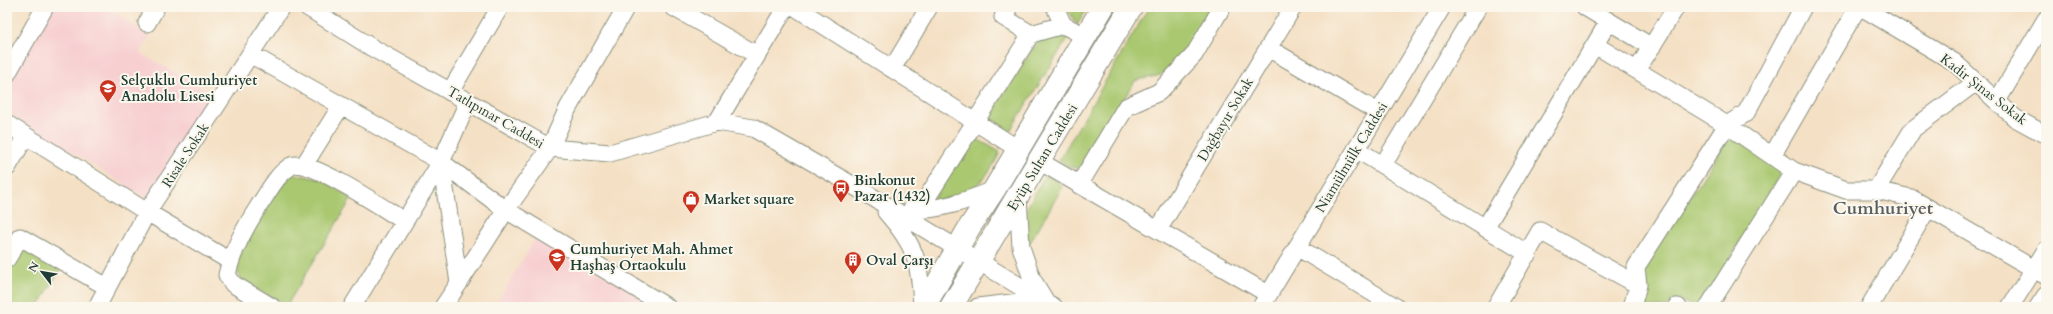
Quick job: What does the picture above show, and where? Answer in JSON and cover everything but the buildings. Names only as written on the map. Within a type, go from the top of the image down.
[{"type":"main road","name":"Eyüp Sultan Caddesi","points":[[923,307],[969,228],[994,190],[1103,7]]},
{"type":"main road","name":"Eyüp Sultan Caddesi","points":[[951,307],[1132,7]]},
{"type":"street","points":[[7,74],[45,7]]},
{"type":"street","points":[[147,23],[156,7]]},
{"type":"street","name":"Risale Sokak","points":[[97,307],[147,212],[281,7]]},
{"type":"street","name":"Tatlıpınar Caddesi","points":[[308,7],[371,47],[550,148],[610,153],[717,122],[753,128],[854,186],[876,201]]},
{"type":"street","points":[[450,92],[500,7]]},
{"type":"street","points":[[443,307],[506,210],[550,148],[568,108],[626,7]]},
{"type":"street","points":[[673,7],[757,55]]},
{"type":"street","points":[[717,122],[786,7]]},
{"type":"street","points":[[795,7],[1018,149]]},
{"type":"street","points":[[892,69],[929,7]]},
{"type":"street","points":[[1009,7],[1003,17],[1031,34]]},
{"type":"street","points":[[1055,7],[1063,25],[1085,36]]},
{"type":"street","points":[[1079,185],[1126,107],[1159,92],[1164,87],[1194,55],[1222,7]]},
{"type":"street","name":"Dağbayır Sokak","points":[[1158,230],[1293,7]]},
{"type":"street","name":"Niamülmülk Caddesi","points":[[1264,301],[1442,7]]},
{"type":"street","points":[[1383,165],[1478,7]]},
{"type":"street","points":[[1585,7],[1652,47]]},
{"type":"street","points":[[1637,70],[1676,7]]},
{"type":"street","points":[[1632,307],[1638,285],[1636,267],[1726,125],[1746,112],[1803,7]]},
{"type":"street","points":[[1772,156],[1859,7]]},
{"type":"street","name":"Kadir Şinas Sokak","points":[[1859,7],[1879,12],[1954,62],[2015,118],[2046,135]]},
{"type":"street","points":[[1997,101],[2046,19]]},
{"type":"street","points":[[1485,228],[1609,21]]},
{"type":"street","points":[[919,210],[974,121],[1031,34],[1063,25]]},
{"type":"street","points":[[1595,45],[1726,125],[1794,171],[1846,190],[1876,190],[1911,198],[2040,272]]},
{"type":"street","points":[[1268,48],[1378,112]]},
{"type":"street","points":[[250,54],[441,162],[506,210],[667,307]]},
{"type":"street","points":[[1876,190],[1912,129],[1976,82]]},
{"type":"street","points":[[352,307],[441,162],[468,102]]},
{"type":"street","points":[[304,165],[341,106]]},
{"type":"street","points":[[7,124],[147,212],[230,261]]},
{"type":"street","points":[[7,168],[26,136]]},
{"type":"street","points":[[1356,149],[1528,254]]},
{"type":"street","points":[[1039,161],[1158,230],[1264,301]]},
{"type":"street","points":[[441,162],[459,282]]},
{"type":"street","points":[[272,307],[233,284],[227,276],[230,261],[251,218],[276,179],[292,166],[304,165],[359,193],[404,221]]},
{"type":"street","points":[[1708,307],[1794,171]]},
{"type":"street","points":[[876,201],[907,210],[931,210],[963,202],[994,190]]},
{"type":"street","points":[[1018,197],[1021,247],[1032,279],[1050,304]]},
{"type":"street","points":[[876,201],[1050,304]]},
{"type":"street","points":[[876,201],[911,244],[921,275],[923,307]]},
{"type":"street","points":[[1869,307],[1928,208]]},
{"type":"street","points":[[1496,307],[1540,231],[1638,285]]},
{"type":"street","points":[[7,259],[14,234],[107,287]]},
{"type":"street","points":[[1297,247],[1396,307]]},
{"type":"street","points":[[2010,307],[2040,272],[2046,250]]},
{"type":"street","points":[[2038,307],[2046,295]]},
{"type":"street","points":[[978,307],[1020,302],[1050,304]]},
{"type":"shaded area","name":"Selçuklu Cumhuriyet Anadolu Lisesi","points":[[54,7],[107,7],[150,37],[140,53],[215,95],[148,199],[7,112],[7,89]]},
{"type":"shaded area","name":"Cumhuriyet Mah. Ahmet Haşhaş Ortaokulu","points":[[537,236],[658,307],[494,307]]},
{"type":"green space","points":[[1066,7],[1088,7],[1077,25]]},
{"type":"green space","points":[[1149,7],[1211,7],[1190,44],[1170,69],[1160,75],[1135,81],[1081,167],[1075,168],[1070,166],[1059,160]]},
{"type":"green space","points":[[1053,36],[1068,38],[1010,131],[989,117],[1031,51],[1040,40]]},
{"type":"green space","points":[[1731,135],[1783,170],[1701,307],[1694,307],[1677,299],[1671,302],[1667,307],[1639,307],[1647,288],[1643,268]]},
{"type":"green space","points":[[975,138],[1000,152],[988,173],[974,187],[965,192],[944,199],[932,201]]},
{"type":"green space","points":[[294,174],[323,180],[352,198],[287,305],[242,282],[235,265],[275,190]]},
{"type":"green space","points":[[1045,175],[1059,183],[1062,188],[1028,246],[1024,213]]},
{"type":"green space","points":[[32,250],[61,268],[38,307],[7,307],[7,270],[18,251]]},
{"type":"place","name":"Selçuklu Cumhuriyet Anadolu Lisesi","points":[[108,103]]},
{"type":"place","name":"Binkonut Pazar (1432)","points":[[841,203]]},
{"type":"place","name":"Market square","points":[[691,214]]},
{"type":"place","name":"Cumhuriyet Mah. Ahmet Haşhaş Ortaokulu","points":[[557,272]]},
{"type":"place","name":"Oval Çarşı","points":[[853,275]]},
{"type":"district","name":"Cumhuriyet","points":[[1883,208]]}]
